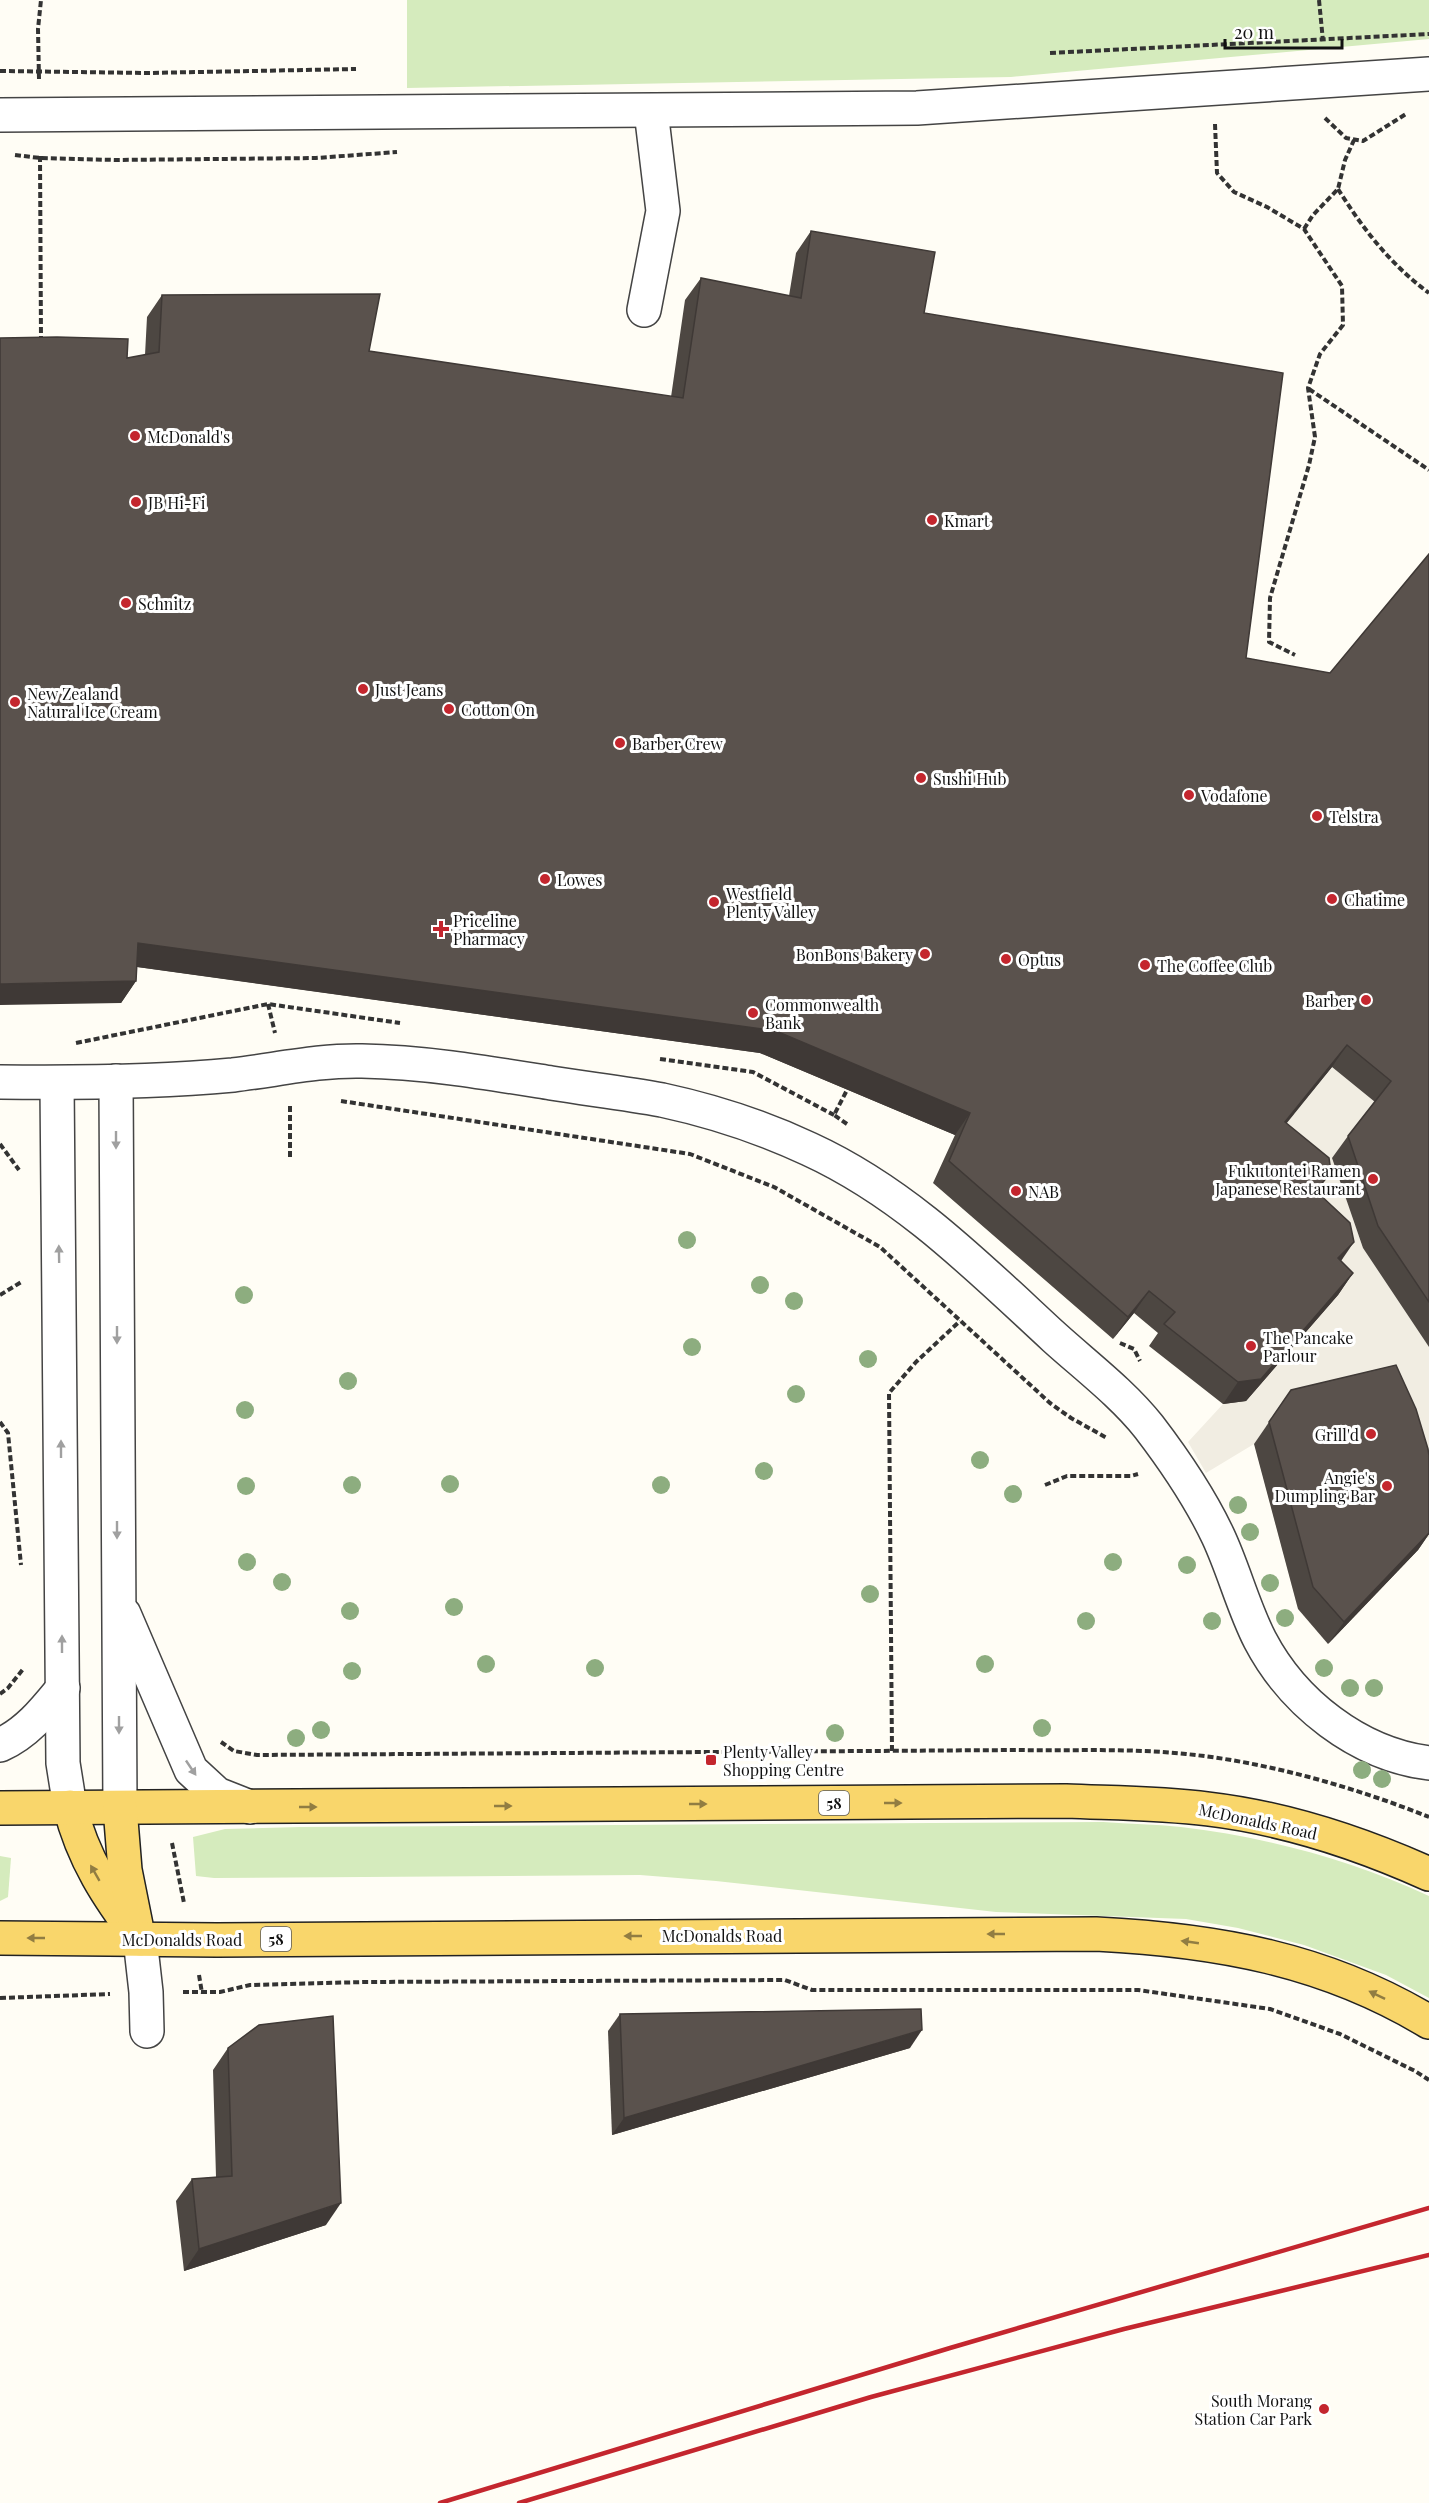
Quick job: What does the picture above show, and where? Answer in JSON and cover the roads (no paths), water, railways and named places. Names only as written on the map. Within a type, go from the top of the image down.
[{"type":"main road","name":"McDonalds Road","points":[[0,1808],[1138,1803],[1209,1809],[1278,1822],[1347,1842],[1429,1874]]},
{"type":"main road","points":[[70,1807],[83,1852],[116,1908],[140,1939]]},
{"type":"main road","points":[[120,1808],[124,1870],[140,1939]]},
{"type":"main road","name":"McDonalds Road","points":[[0,1938],[192,1940],[995,1934],[1096,1934],[1160,1937],[1233,1947],[1299,1964],[1362,1988],[1429,2022]]},
{"type":"street","points":[[0,115],[917,108],[1429,74]]},
{"type":"street","points":[[644,310],[663,211],[651,111]]},
{"type":"street","points":[[0,1083],[116,1081],[232,1075],[329,1062],[399,1063],[659,1100],[712,1112],[765,1130],[813,1151],[869,1181],[930,1224],[1141,1418],[1170,1456],[1202,1505],[1219,1537],[1262,1643],[1292,1687],[1316,1710],[1347,1733],[1382,1750],[1429,1763]]},
{"type":"street","points":[[116,1081],[120,1808]]},
{"type":"street","points":[[57,1083],[63,1763],[70,1807]]},
{"type":"street","points":[[118,1599],[181,1752],[191,1770],[217,1794],[250,1807]]},
{"type":"street","points":[[0,1745],[19,1735],[32,1724],[63,1688]]},
{"type":"street","points":[[140,1939],[146,1992],[147,2031]]},
{"type":"railway","points":[[440,2503],[950,2348],[1429,2208]]},
{"type":"railway","points":[[519,2503],[871,2397],[1124,2329],[1429,2255]]},
{"type":"place","name":"McDonald's","points":[[135,436]]},
{"type":"place","name":"JB Hi-Fi","points":[[136,502]]},
{"type":"place","name":"Kmart","points":[[932,520]]},
{"type":"place","name":"Schnitz","points":[[126,603]]},
{"type":"place","name":"Just Jeans","points":[[363,689]]},
{"type":"place","name":"New Zealand Natural Ice Cream","points":[[15,702]]},
{"type":"place","name":"Cotton On","points":[[449,709]]},
{"type":"place","name":"Barber Crew","points":[[620,743]]},
{"type":"place","name":"Sushi Hub","points":[[921,778]]},
{"type":"place","name":"Vodafone","points":[[1189,795]]},
{"type":"place","name":"Telstra","points":[[1317,816]]},
{"type":"place","name":"Lowes","points":[[545,879]]},
{"type":"place","name":"Chatime","points":[[1332,899]]},
{"type":"place","name":"Westfield Plenty Valley","points":[[714,902]]},
{"type":"place","name":"Priceline Pharmacy","points":[[441,929]]},
{"type":"place","name":"BonBons Bakery","points":[[925,954]]},
{"type":"place","name":"Optus","points":[[1006,959]]},
{"type":"place","name":"The Coffee Club","points":[[1145,965]]},
{"type":"place","name":"Barber","points":[[1366,1000]]},
{"type":"place","name":"Commonwealth Bank","points":[[753,1013]]},
{"type":"place","name":"Fukutontei Ramen Japanese Restaurant","points":[[1373,1179]]},
{"type":"place","name":"NAB","points":[[1016,1191]]},
{"type":"place","name":"The Pancake Parlour","points":[[1251,1346]]},
{"type":"place","name":"Grill'd","points":[[1371,1434]]},
{"type":"place","name":"Angie's Dumpling Bar","points":[[1387,1486]]},
{"type":"place","name":"Plenty Valley Shopping Centre","points":[[711,1760]]},
{"type":"place","name":"South Morang Station Car Park","points":[[1324,2409]]}]
